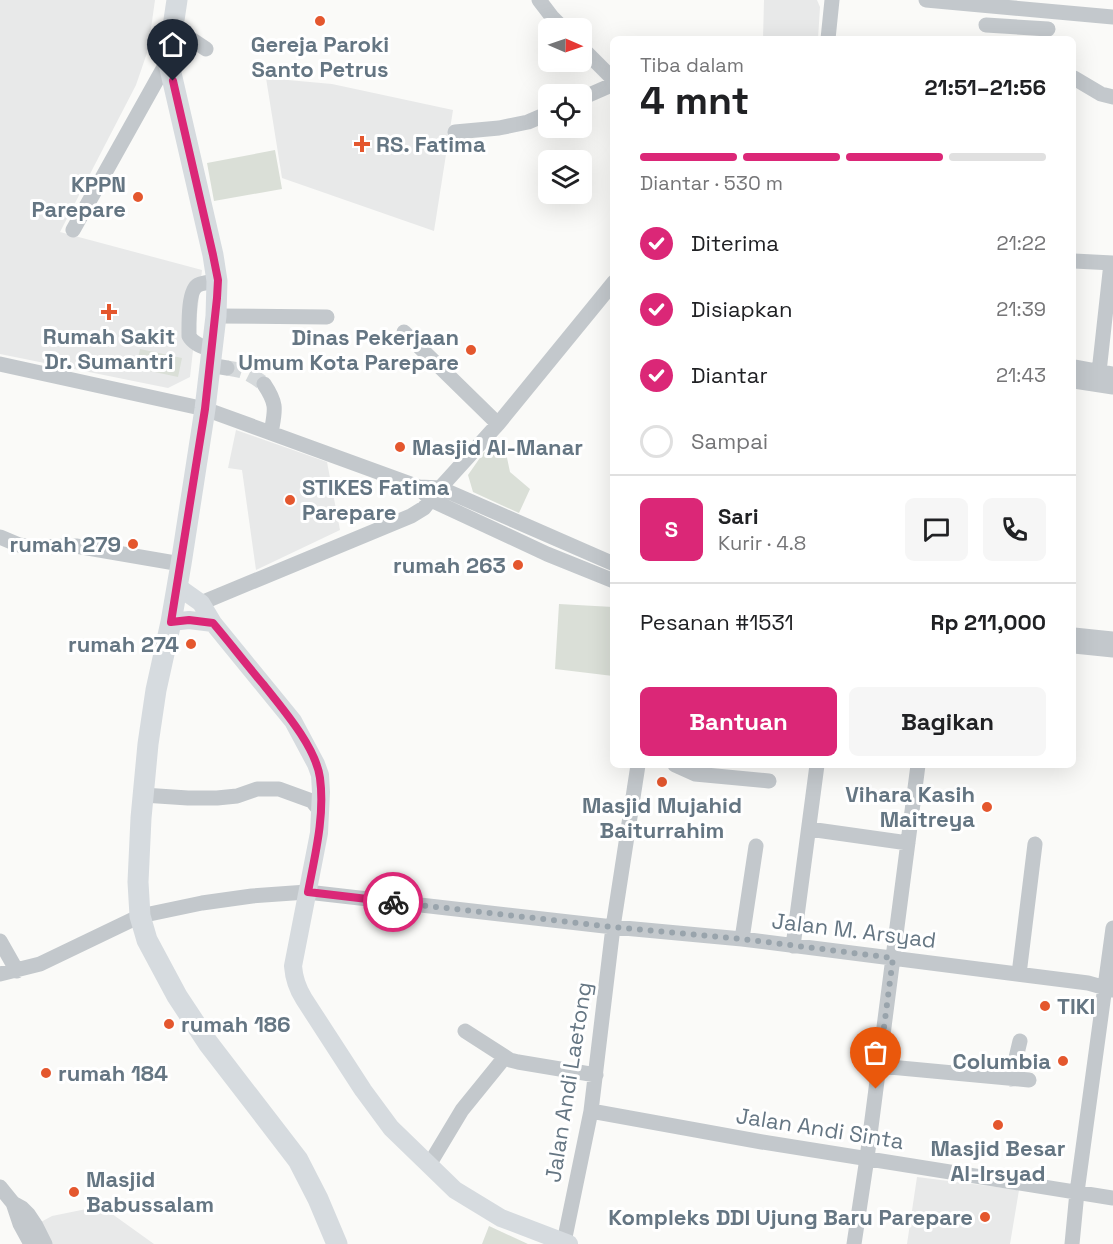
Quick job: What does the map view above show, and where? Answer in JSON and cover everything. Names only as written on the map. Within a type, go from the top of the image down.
[{"type":"highway","points":[[177,0],[168,60],[218,280],[216,361],[205,409],[181,564],[156,690],[148,744],[138,882],[140,916],[147,940],[177,996],[208,1043],[298,1160],[337,1244]]},
{"type":"main road","points":[[177,586],[201,603],[213,623],[293,722],[320,776],[319,833],[294,954],[294,977],[297,987],[363,1090],[391,1128],[455,1190],[501,1218],[567,1243]]},
{"type":"main road","points":[[171,622],[189,620],[213,623]]},
{"type":"street","points":[[530,0],[552,17]]},
{"type":"street","points":[[539,0],[552,17]]},
{"type":"street","points":[[552,0],[552,17]]},
{"type":"street","points":[[828,36],[832,0]]},
{"type":"street","points":[[928,0],[980,5],[1027,4],[1053,11],[1113,16]]},
{"type":"street","points":[[980,5],[983,32],[1049,34],[1053,11]]},
{"type":"street","points":[[173,27],[206,49]]},
{"type":"street","points":[[592,59],[610,78]]},
{"type":"street","points":[[73,230],[168,60]]},
{"type":"street","points":[[1076,79],[1101,94],[1113,97]]},
{"type":"street","points":[[592,93],[610,84]]},
{"type":"street","points":[[455,132],[499,128],[538,118]]},
{"type":"street","points":[[1076,261],[1112,263],[1106,373],[1077,375]]},
{"type":"street","points":[[216,361],[189,336],[192,292],[200,284],[218,280]]},
{"type":"street","points":[[201,603],[411,516],[424,508],[608,299]]},
{"type":"street","points":[[216,316],[327,317]]},
{"type":"street","points":[[404,332],[498,424]]},
{"type":"street","points":[[0,364],[205,409],[418,487],[610,562]]},
{"type":"street","points":[[1077,375],[1113,387]]},
{"type":"street","points":[[264,384],[272,396],[275,407],[271,433]]},
{"type":"street","points":[[436,494],[547,554],[610,579]]},
{"type":"street","points":[[0,537],[19,545],[76,546],[181,564]]},
{"type":"street","points":[[1076,635],[1113,639]]},
{"type":"street","points":[[1076,646],[1113,650]]},
{"type":"street","name":"Jalan Andi Laetong","points":[[567,1243],[591,1111],[613,927],[638,768]]},
{"type":"street","points":[[682,768],[695,774],[761,775]]},
{"type":"street","points":[[793,946],[817,768]]},
{"type":"street","points":[[854,1244],[918,768]]},
{"type":"street","points":[[143,795],[217,798],[237,796],[257,789],[279,789],[312,801],[321,812]]},
{"type":"street","points":[[809,829],[908,843]]},
{"type":"street","points":[[1019,974],[1035,844]]},
{"type":"street","points":[[742,939],[756,846]]},
{"type":"street","name":"Jalan M. Arsyad","points":[[0,974],[40,964],[140,916],[222,900],[308,892],[613,927],[742,939],[1109,985]]},
{"type":"street","points":[[1072,1244],[1077,1192],[1109,985],[1113,928]]},
{"type":"street","points":[[0,941],[17,971]]},
{"type":"street","points":[[465,1031],[505,1057],[518,1062],[596,1075]]},
{"type":"street","points":[[1011,1079],[1020,1041]]},
{"type":"street","points":[[429,1165],[462,1110],[505,1057]]},
{"type":"street","points":[[879,1066],[1029,1080]]},
{"type":"street","name":"Jalan Andi Sinta","points":[[591,1111],[762,1142],[1113,1198]]},
{"type":"street","points":[[0,1187],[13,1203],[28,1214],[45,1244]]},
{"type":"street","points":[[13,1203],[17,1217],[31,1244]]},
{"type":"shaded area","points":[[0,0],[155,0],[148,50],[136,85],[60,232],[202,270],[190,377],[168,388],[0,354]]},
{"type":"shaded area","points":[[764,0],[817,0],[820,7],[818,36],[763,36]]},
{"type":"shaded area","name":"RS. Fatima","points":[[266,78],[332,84],[453,110],[434,231],[282,178]]},
{"type":"shaded area","points":[[275,150],[282,189],[214,201],[207,163]]},
{"type":"shaded area","points":[[140,349],[182,358],[178,377],[136,368]]},
{"type":"shaded area","name":"STIKES Fatima Parepare","points":[[236,430],[327,462],[340,530],[256,570],[242,470],[228,468]]},
{"type":"shaded area","points":[[484,452],[506,453],[510,472],[530,489],[519,513],[473,492],[468,475]]},
{"type":"shaded area","points":[[559,604],[610,607],[610,676],[555,669]]},
{"type":"shaded area","points":[[917,1177],[1019,1190],[1010,1244],[907,1244]]},
{"type":"shaded area","points":[[101,1206],[154,1244],[48,1244],[39,1223],[52,1216]]},
{"type":"shaded area","points":[[489,1226],[528,1244],[482,1244]]},
{"type":"tunnel","points":[[227,368],[247,373],[264,384]]},
{"type":"way so far","points":[[393,902],[742,939],[893,958],[876,1089]]},
{"type":"place","name":"Gereja Paroki Santo Petrus","points":[[320,21]]},
{"type":"place","name":"RS. Fatima","points":[[362,144]]},
{"type":"place","name":"KPPN Parepare","points":[[138,197]]},
{"type":"place","name":"Rumah Sakit Dr. Sumantri","points":[[109,312]]},
{"type":"place","name":"Dinas Pekerjaan Umum Kota Parepare","points":[[471,350]]},
{"type":"place","name":"Masjid Al-Manar","points":[[400,447]]},
{"type":"place","name":"STIKES Fatima Parepare","points":[[290,500]]},
{"type":"place","name":"rumah 279","points":[[133,544]]},
{"type":"place","name":"rumah 263","points":[[518,565]]},
{"type":"place","name":"rumah 274","points":[[191,644]]},
{"type":"place","name":"Masjid Mujahid Baiturrahim","points":[[662,782]]},
{"type":"place","name":"Vihara Kasih Maitreya","points":[[987,807]]},
{"type":"place","name":"TIKI","points":[[1045,1006]]},
{"type":"place","name":"rumah 186","points":[[169,1024]]},
{"type":"place","name":"Columbia","points":[[1063,1061]]},
{"type":"place","name":"rumah 184","points":[[46,1073]]},
{"type":"place","name":"Masjid Besar Al-Irsyad","points":[[998,1125]]},
{"type":"place","name":"Masjid Babussalam","points":[[74,1192]]},
{"type":"place","name":"Kompleks DDI Ujung Baru Parepare","points":[[985,1217]]},
{"type":"route","points":[[173,81],[218,280],[205,409],[171,622],[189,620],[213,623],[293,722],[306,744],[320,776],[321,792],[319,833],[308,892],[393,902]]}]
